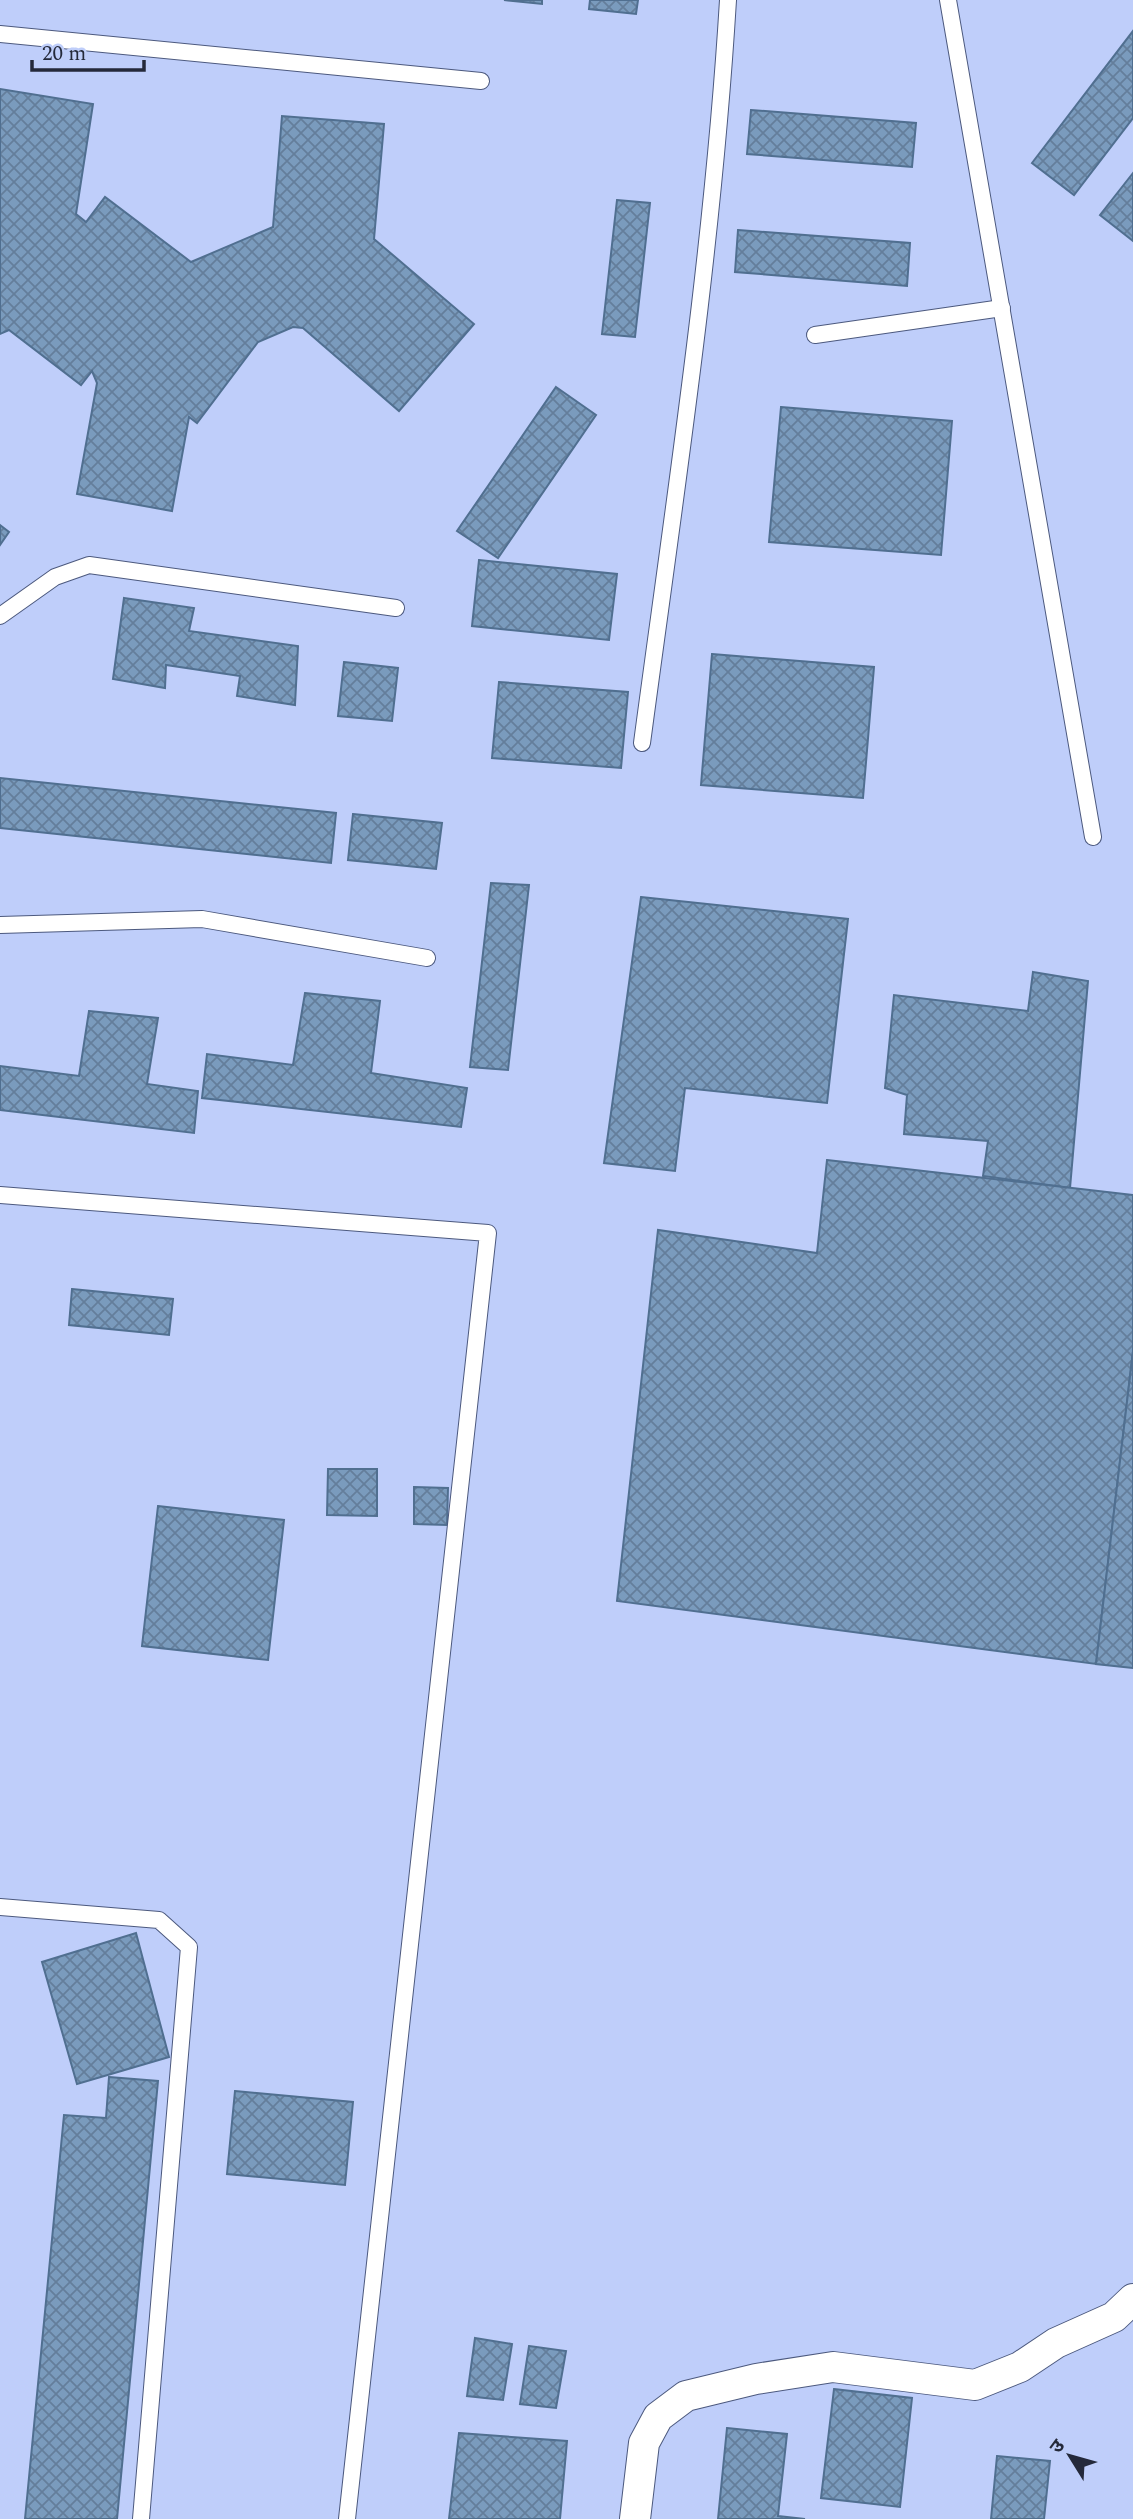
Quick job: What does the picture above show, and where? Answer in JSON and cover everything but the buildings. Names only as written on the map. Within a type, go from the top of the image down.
[{"type":"street","points":[[635,2519],[644,2443],[657,2417],[686,2396],[756,2379],[834,2367],[975,2385],[1020,2367],[1056,2343],[1114,2318],[1133,2299]]},
{"type":"lane","points":[[642,743],[697,334],[723,90],[728,0]]},
{"type":"lane","points":[[948,0],[1093,837]]},
{"type":"lane","points":[[0,34],[481,80]]},
{"type":"lane","points":[[815,335],[1002,308]]},
{"type":"lane","points":[[0,616],[55,577],[89,565],[396,608]]},
{"type":"lane","points":[[0,925],[202,919],[427,958]]},
{"type":"lane","points":[[0,1195],[488,1233],[346,2519]]},
{"type":"lane","points":[[0,1907],[159,1920],[189,1947],[141,2519]]}]
